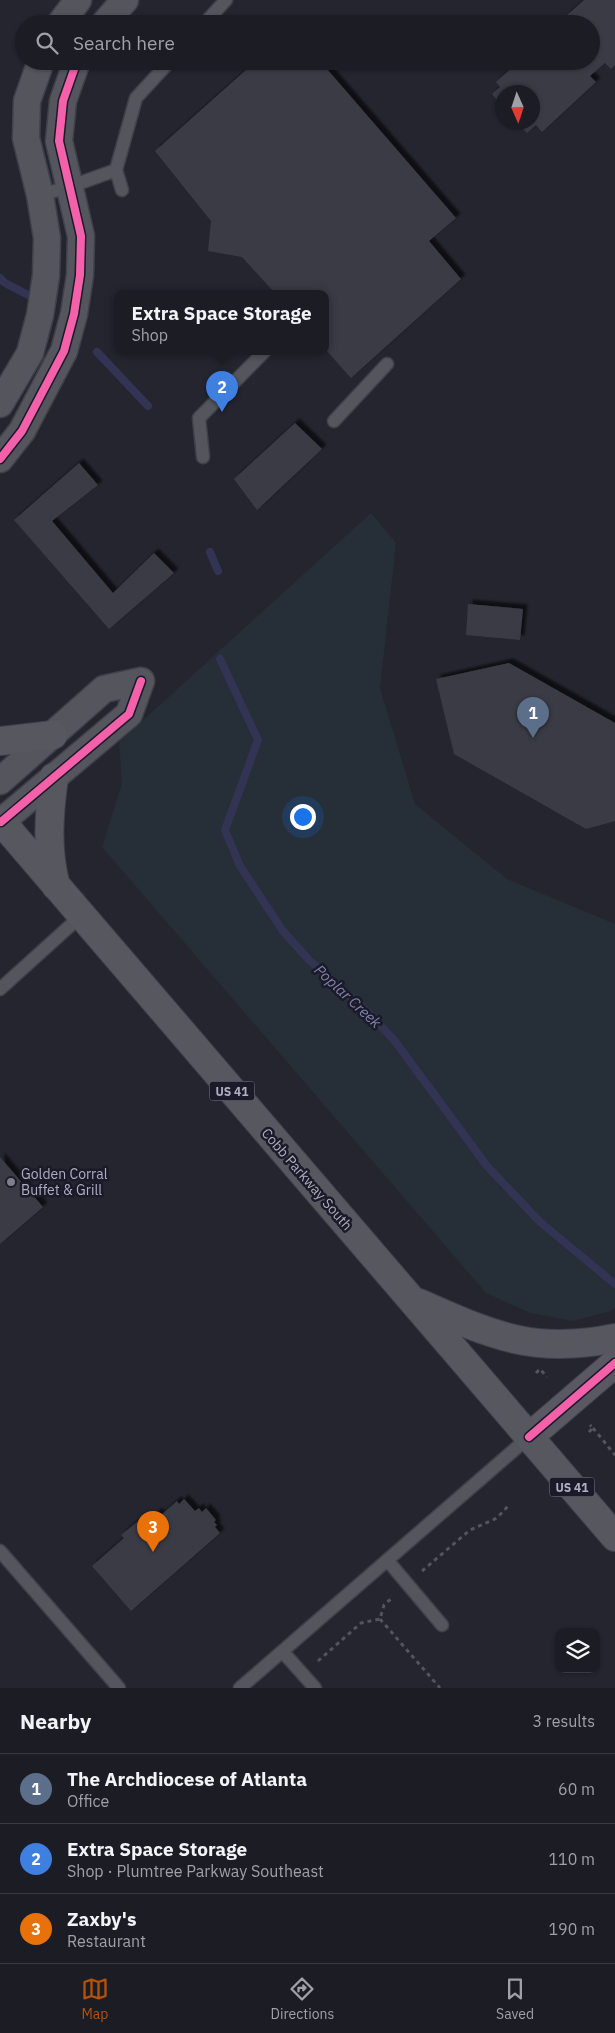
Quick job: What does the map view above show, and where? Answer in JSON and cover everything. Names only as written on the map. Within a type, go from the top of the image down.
[{"type":"main road","points":[[0,741],[52,735]]},
{"type":"main road","points":[[54,777],[51,799],[50,845],[51,863],[56,886]]},
{"type":"main road","name":"Cobb Parkway South","points":[[1,821],[615,1537]]},
{"type":"main road","points":[[411,1299],[471,1326],[520,1341],[571,1345],[615,1338]]},
{"type":"street","points":[[67,15],[78,0]]},
{"type":"street","points":[[112,15],[125,0]]},
{"type":"street","points":[[0,404],[30,353],[40,315],[46,276],[47,238],[40,195],[26,138],[26,101],[37,70]]},
{"type":"street","points":[[0,459],[22,431],[64,351],[74,314],[80,275],[81,236],[59,141],[63,101],[74,70]]},
{"type":"street","points":[[0,781],[104,689],[141,681],[129,714],[1,821]]},
{"type":"street","points":[[529,1437],[615,1363]]},
{"type":"lane","points":[[212,15],[226,0]]},
{"type":"lane","points":[[122,190],[116,170],[136,98],[162,70]]},
{"type":"lane","points":[[40,195],[116,170]]},
{"type":"lane","points":[[203,458],[199,418],[261,355]]},
{"type":"lane","points":[[334,421],[387,364]]},
{"type":"lane","points":[[0,989],[82,915]]},
{"type":"lane","points":[[240,1688],[529,1437]]},
{"type":"lane","points":[[0,1551],[119,1688]]},
{"type":"lane","points":[[388,1561],[442,1625]]},
{"type":"lane","points":[[283,1652],[315,1688]]},
{"type":"path","points":[[589,1432],[592,1426],[615,1455]]},
{"type":"path","points":[[380,1619],[440,1688]]},
{"type":"shaded area","points":[[371,513],[396,543],[380,688],[415,804],[507,879],[615,924],[615,1308],[611,1311],[573,1321],[530,1313],[486,1293],[102,847],[122,783],[119,742]]},
{"type":"building","points":[[584,0],[615,0],[615,65],[611,69],[605,63],[600,67],[600,15],[567,15]]},
{"type":"building","points":[[246,70],[328,70],[456,218],[429,241],[461,279],[351,378],[329,353],[329,290],[272,290],[242,257],[208,251],[211,221],[155,151]]},
{"type":"building","points":[[509,70],[597,70],[590,76],[596,82],[542,132],[540,130],[540,85],[498,85],[496,82]]},
{"type":"building","points":[[295,423],[322,449],[257,510],[234,479]]},
{"type":"building","points":[[79,463],[98,485],[52,521],[113,593],[154,553],[174,573],[109,629],[14,520]]},
{"type":"building","points":[[468,604],[523,609],[520,640],[466,635]]},
{"type":"building","points":[[509,663],[615,723],[615,821],[586,829],[454,754],[436,679]]},
{"type":"building","name":"Golden Corral Buffet & Grill","points":[[0,1157],[43,1207],[0,1244]]},
{"type":"building","points":[[184,1499],[195,1511],[199,1508],[202,1512],[206,1508],[216,1520],[214,1522],[217,1525],[215,1527],[220,1533],[131,1611],[92,1566],[124,1538],[121,1535],[137,1522],[141,1526],[158,1512],[160,1516],[177,1501],[179,1504]]},
{"type":"waterway","name":"Poplar Creek","points":[[0,278],[5,283],[34,298]]},
{"type":"waterway","name":"Poplar Creek","points":[[97,352],[148,406]]},
{"type":"waterway","name":"Poplar Creek","points":[[210,552],[218,571]]},
{"type":"waterway","name":"Poplar Creek","points":[[220,659],[258,740],[225,830],[240,866],[283,931],[309,960],[367,1011],[394,1040],[487,1166],[540,1222],[615,1284]]},
{"type":"cycle path","points":[[0,459],[22,431],[64,351],[74,314],[80,275],[81,236],[59,141],[63,101],[74,70]]},
{"type":"cycle path","points":[[1,822],[129,714],[141,681]]},
{"type":"cycle path","points":[[529,1437],[615,1363]]},
{"type":"place","name":"Extra Space Storage","points":[[222,412]]},
{"type":"place","name":"The Archdiocese of Atlanta","points":[[533,738]]},
{"type":"place","name":"Golden Corral Buffet & Grill","points":[[11,1182]]},
{"type":"place","name":"Zaxby's","points":[[153,1552]]}]
